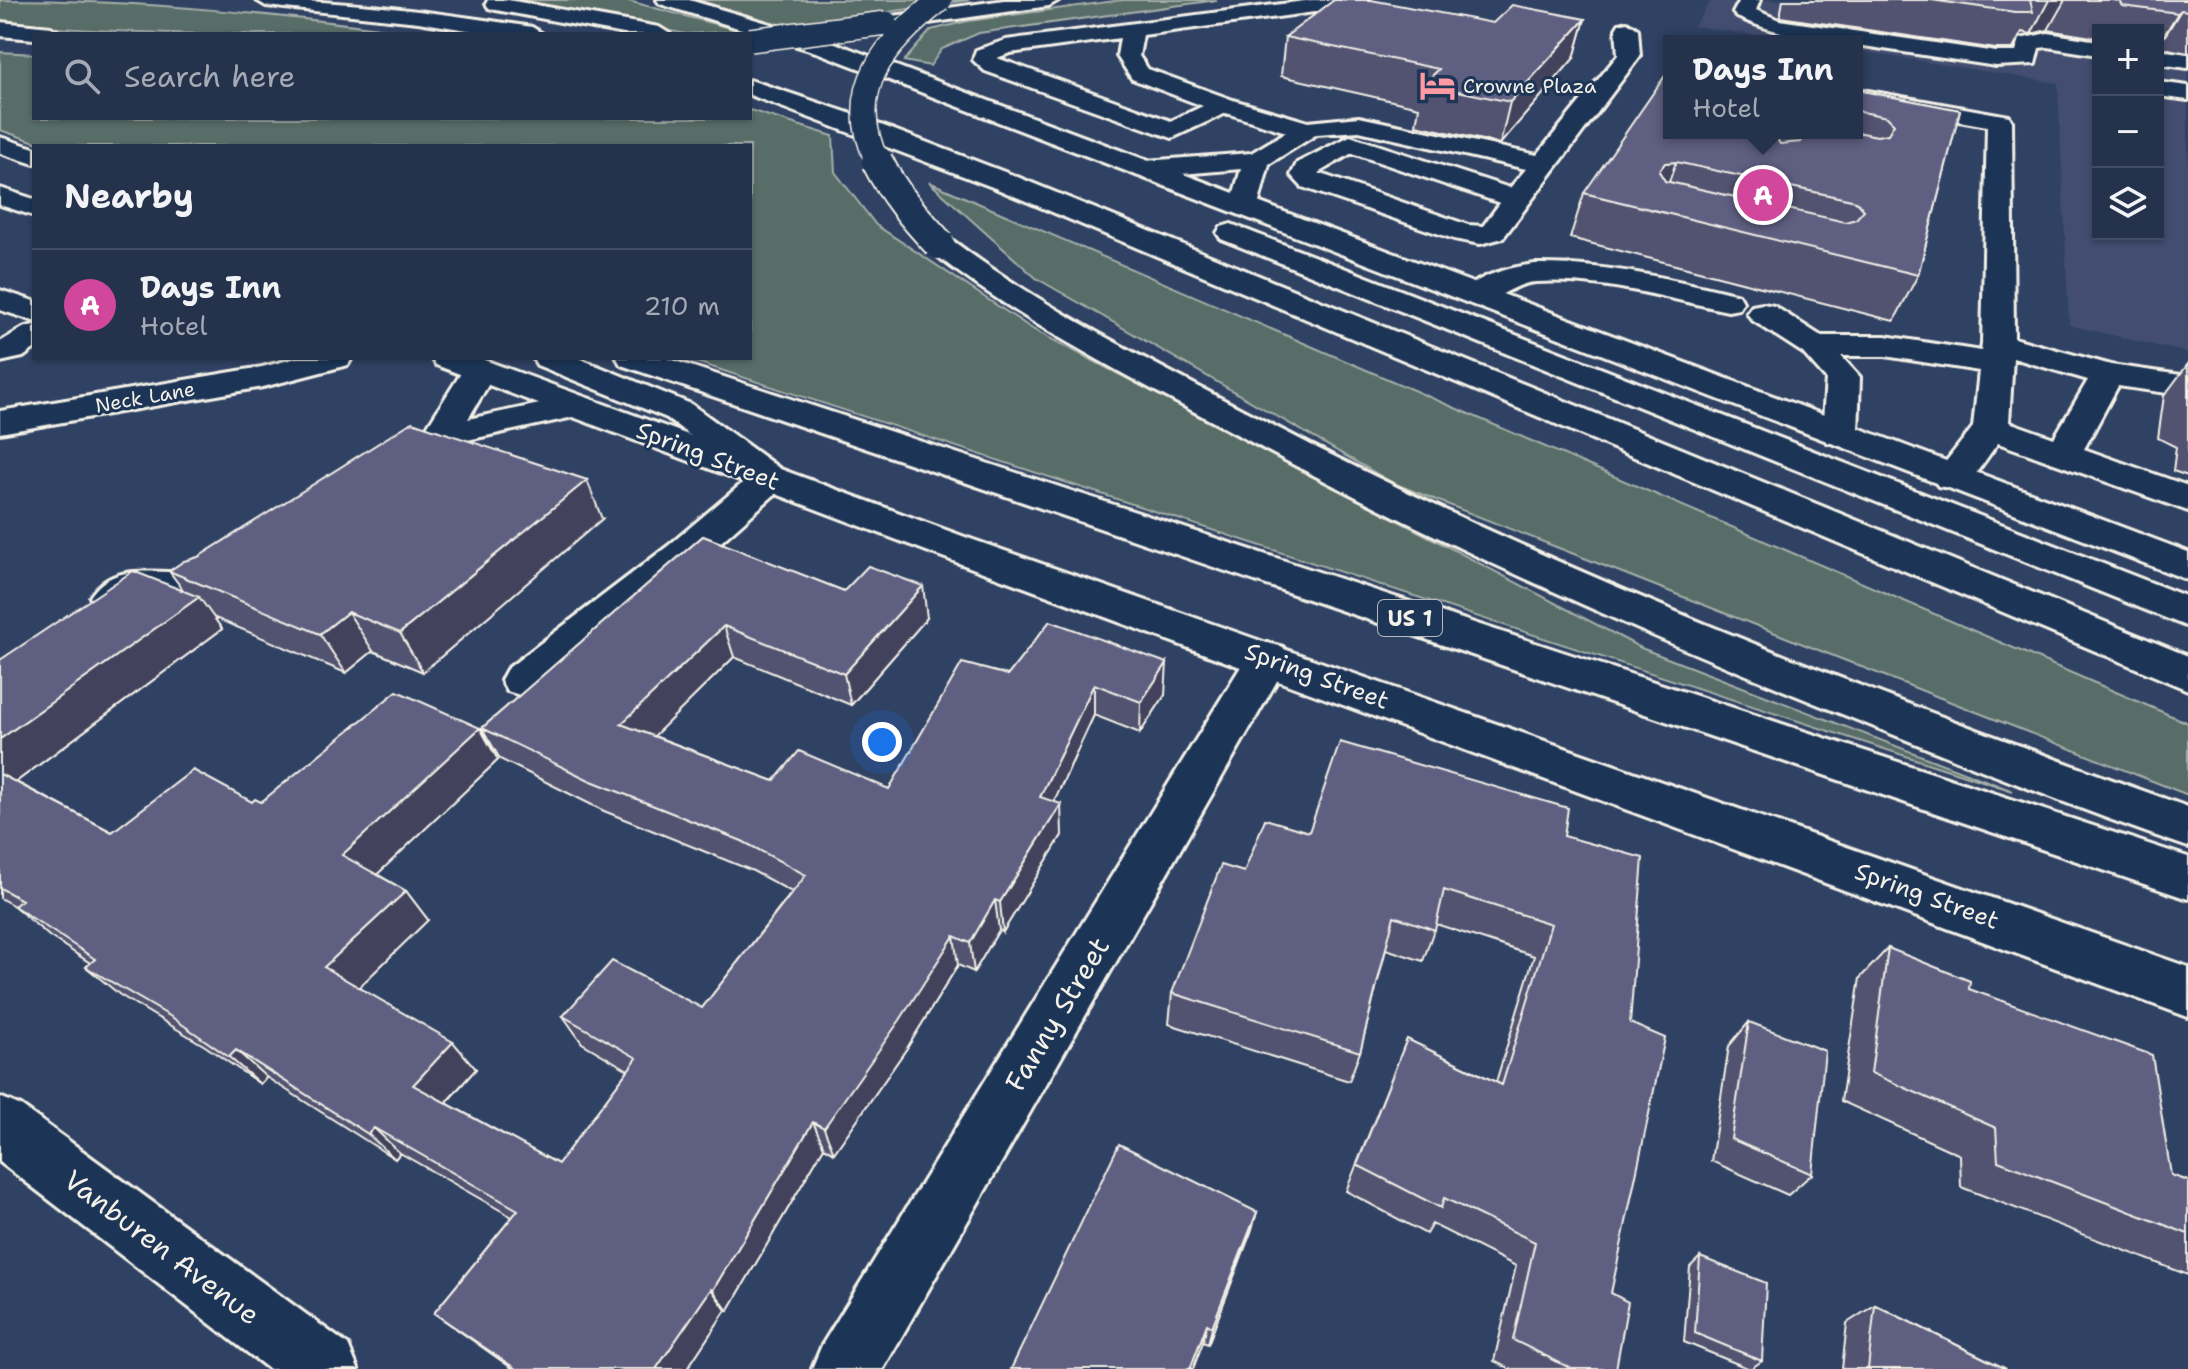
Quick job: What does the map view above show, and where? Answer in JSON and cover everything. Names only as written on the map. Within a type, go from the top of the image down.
[{"type":"main road","points":[[266,0],[418,16],[519,32]]},
{"type":"main road","points":[[667,0],[827,48],[2188,567]]},
{"type":"main road","points":[[940,0],[914,19],[889,45],[870,84],[865,117],[870,151],[881,175],[899,201],[939,244],[1011,295],[1246,427],[1477,541],[1620,606],[1859,703],[2188,827]]},
{"type":"main road","points":[[752,40],[1049,0]]},
{"type":"main road","points":[[1224,105],[1172,130],[993,66],[984,60],[989,51],[1006,47],[1359,0]]},
{"type":"main road","points":[[1750,0],[1744,13],[1774,26],[1835,35]]},
{"type":"main road","points":[[478,2],[648,32]]},
{"type":"main road","points":[[0,29],[32,32]]},
{"type":"main road","points":[[1350,144],[1306,169],[1304,175],[1312,181],[1464,233],[1480,235],[1493,232],[1629,56],[1627,29]]},
{"type":"main road","points":[[1128,31],[1132,34],[1128,56],[1140,74],[1224,105],[1516,199]]},
{"type":"main road","points":[[1863,39],[1996,59],[2027,59],[2028,44],[2048,40],[2092,47]]},
{"type":"main road","points":[[0,44],[32,46]]},
{"type":"main road","points":[[752,58],[874,94],[989,137],[2188,613]]},
{"type":"main road","points":[[2164,58],[2188,61]]},
{"type":"main road","points":[[752,88],[843,119],[1005,182],[2188,674]]},
{"type":"main road","points":[[2164,90],[2188,93]]},
{"type":"main road","points":[[1863,97],[2000,121],[1998,354],[1991,428],[1951,478]]},
{"type":"main road","points":[[1145,169],[1257,160],[1307,130],[1341,123],[1359,124],[1545,165]]},
{"type":"main road","points":[[0,145],[32,155]]},
{"type":"main road","points":[[1244,206],[1257,160]]},
{"type":"main road","points":[[0,196],[32,207]]},
{"type":"main road","points":[[1477,295],[1495,285],[1533,272],[1718,291]]},
{"type":"main road","points":[[0,299],[32,311]]},
{"type":"main road","points":[[1763,313],[1814,346],[1843,377],[1840,434]]},
{"type":"main road","points":[[0,352],[11,350],[32,336]]},
{"type":"main road","points":[[1814,346],[1885,346],[1998,354],[2108,375],[2188,386]]},
{"type":"main road","name":"Neck Lane","points":[[0,422],[263,377],[328,360]]},
{"type":"main road","points":[[523,680],[682,555],[770,479],[679,411],[554,360]]},
{"type":"main road","name":"US 1","points":[[639,360],[2188,878]]},
{"type":"main road","points":[[440,435],[464,364]]},
{"type":"main road","name":"Spring Street","points":[[464,364],[770,479],[2188,992]]},
{"type":"main road","points":[[2063,454],[2108,375]]},
{"type":"main road","points":[[405,458],[440,435],[578,406]]},
{"type":"main road","points":[[1991,428],[2188,499]]},
{"type":"main road","points":[[77,617],[129,585],[210,584],[262,551]]},
{"type":"main road","name":"Fanny Street","points":[[846,1369],[1268,658]]},
{"type":"main road","name":"Vanburen Avenue","points":[[0,1126],[324,1369]]},
{"type":"shaded area","points":[[1712,0],[2188,0],[2188,353],[2069,325],[2058,83],[1863,52],[1863,35],[1753,35],[1694,26]]},
{"type":"green space","points":[[0,0],[53,1],[212,10],[408,32],[141,32],[0,23]]},
{"type":"green space","points":[[506,0],[625,0],[741,31],[675,32]]},
{"type":"green space","points":[[696,0],[969,0],[788,27]]},
{"type":"green space","points":[[1122,0],[1217,0],[979,33],[942,49],[930,66],[904,61],[931,30],[968,21]]},
{"type":"green space","points":[[0,52],[32,54],[32,120],[752,120],[752,111],[833,136],[835,172],[876,225],[1034,330],[1641,648],[2013,791],[690,360],[752,360],[752,144],[41,144],[0,130]]},
{"type":"green space","points":[[929,182],[2188,723],[2188,795],[1393,483],[1036,278]]},
{"type":"building","points":[[1334,0],[1371,0],[1493,23],[1512,5],[1585,19],[1510,102],[1424,84],[1439,69],[1285,37]]},
{"type":"building","points":[[1931,0],[2030,0],[2033,12],[2015,12]]},
{"type":"building","points":[[2112,0],[2188,0],[2188,11],[2178,13],[2122,6],[2119,1]]},
{"type":"building","points":[[1663,79],[1663,139],[1777,139],[1780,144],[1801,142],[1803,139],[1863,139],[1863,133],[1888,134],[1894,124],[1887,117],[1863,112],[1863,91],[1960,110],[1918,275],[1584,193]],"holes":[[[1676,162],[1856,201],[1864,210],[1856,219],[1845,222],[1665,181],[1659,171],[1665,163]]]},
{"type":"building","points":[[412,422],[587,480],[400,633],[348,612],[320,634],[169,571],[184,561],[198,557]]},
{"type":"building","points":[[703,536],[844,591],[868,566],[923,586],[844,674],[724,626],[621,724],[774,781],[799,751],[889,789],[962,663],[1008,675],[1050,621],[1167,663],[1141,702],[1094,684],[1040,797],[1061,804],[1000,902],[995,900],[970,943],[954,936],[824,1128],[813,1122],[713,1290],[656,1369],[516,1369],[434,1313],[518,1210],[374,1128],[368,1134],[236,1050],[229,1057],[173,1018],[86,967],[95,959],[14,906],[22,900],[0,888],[0,774],[112,832],[193,770],[252,802],[255,799],[261,802],[397,691],[480,728],[342,855],[406,891],[324,967],[453,1042],[413,1085],[558,1164],[637,1058],[563,1016],[612,961],[702,1008],[806,875],[742,841],[589,780],[482,728]]},
{"type":"building","points":[[133,571],[199,597],[0,739],[0,660]]},
{"type":"building","points":[[1340,742],[1568,808],[1564,836],[1643,858],[1630,1023],[1665,1038],[1611,1293],[1628,1302],[1616,1369],[1572,1369],[1513,1340],[1535,1242],[1444,1198],[1441,1208],[1357,1165],[1407,1039],[1502,1085],[1551,924],[1444,890],[1435,930],[1394,916],[1360,1052],[1172,993],[1221,865],[1244,872],[1265,819],[1309,832]]},
{"type":"building","points":[[1888,948],[1970,981],[1969,989],[2152,1055],[2171,1175],[2188,1181],[2188,1234],[1998,1161],[1996,1128],[1871,1073]]},
{"type":"building","points":[[1749,1022],[1825,1051],[1812,1174],[1731,1139]]},
{"type":"building","points":[[1119,1144],[1257,1212],[1212,1327],[1207,1324],[1190,1369],[1011,1369]]},
{"type":"building","points":[[1700,1257],[1766,1283],[1762,1361],[1695,1333]]},
{"type":"building","points":[[1875,1305],[2006,1369],[1868,1369]]},
{"type":"place","name":"Crowne Plaza","points":[[1437,86]]},
{"type":"place","name":"Days Inn","points":[[1763,195]]}]
